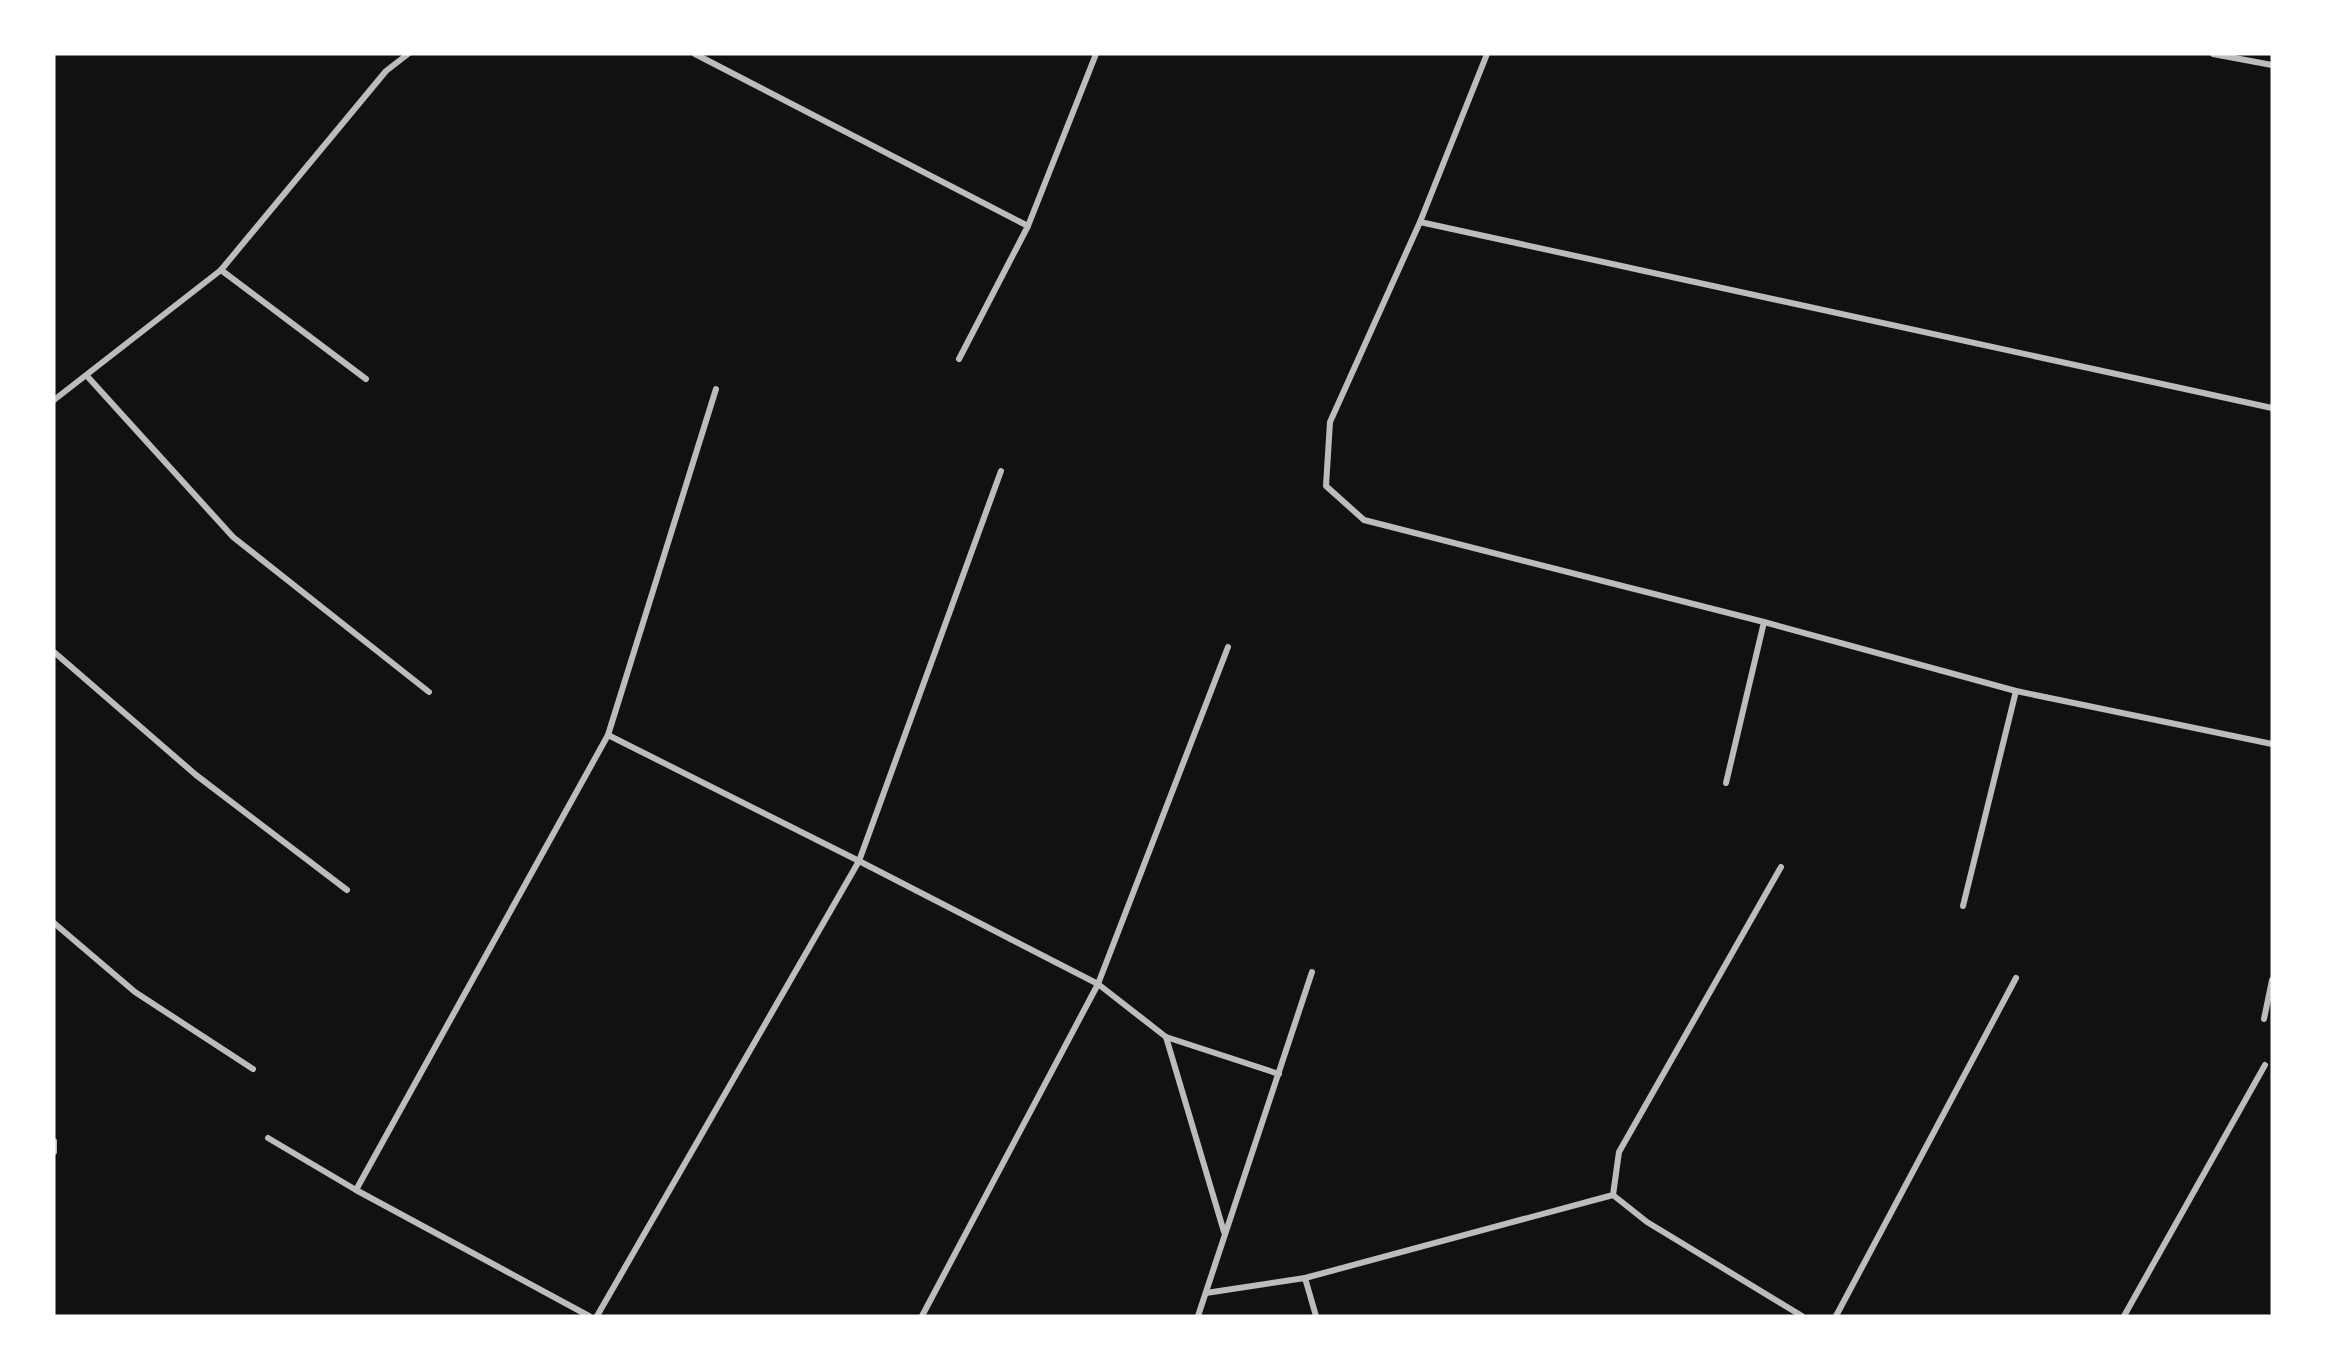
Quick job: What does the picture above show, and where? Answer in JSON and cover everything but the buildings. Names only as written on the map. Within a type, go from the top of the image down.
[{"type":"street","points":[[54,400],[221,270],[386,71],[408,54]]},
{"type":"street","points":[[695,54],[1028,226]]},
{"type":"street","points":[[959,359],[1028,226],[1096,54]]},
{"type":"street","points":[[1487,54],[1420,222],[1330,422],[1326,486],[1364,520],[1764,622],[2016,692],[2272,744]]},
{"type":"street","points":[[2213,54],[2272,65]]},
{"type":"street","points":[[1420,222],[2272,408]]},
{"type":"street","points":[[221,270],[366,379]]},
{"type":"street","points":[[87,376],[233,537],[429,692]]},
{"type":"street","points":[[356,1190],[608,735],[716,389]]},
{"type":"street","points":[[597,1316],[859,861],[1001,471]]},
{"type":"street","points":[[1726,783],[1764,622]]},
{"type":"street","points":[[922,1316],[1098,984],[1228,647]]},
{"type":"street","points":[[54,652],[196,775],[347,890]]},
{"type":"street","points":[[1963,906],[2016,692]]},
{"type":"street","points":[[608,735],[1098,984],[1166,1037],[1279,1074]]},
{"type":"street","points":[[1613,1195],[1619,1152],[1781,867]]},
{"type":"street","points":[[54,923],[135,992],[253,1069]]},
{"type":"street","points":[[1198,1316],[1312,972]]},
{"type":"street","points":[[1836,1316],[2016,978]]},
{"type":"street","points":[[2264,1019],[2272,980]]},
{"type":"street","points":[[1166,1037],[1224,1232]]},
{"type":"street","points":[[2124,1316],[2265,1065]]},
{"type":"street","points":[[268,1138],[356,1190],[589,1316]]},
{"type":"street","points":[[54,1141],[54,1152]]},
{"type":"street","points":[[1206,1293],[1305,1278],[1613,1195]]},
{"type":"street","points":[[1613,1195],[1647,1222],[1802,1316]]},
{"type":"street","points":[[1305,1278],[1316,1316]]}]
